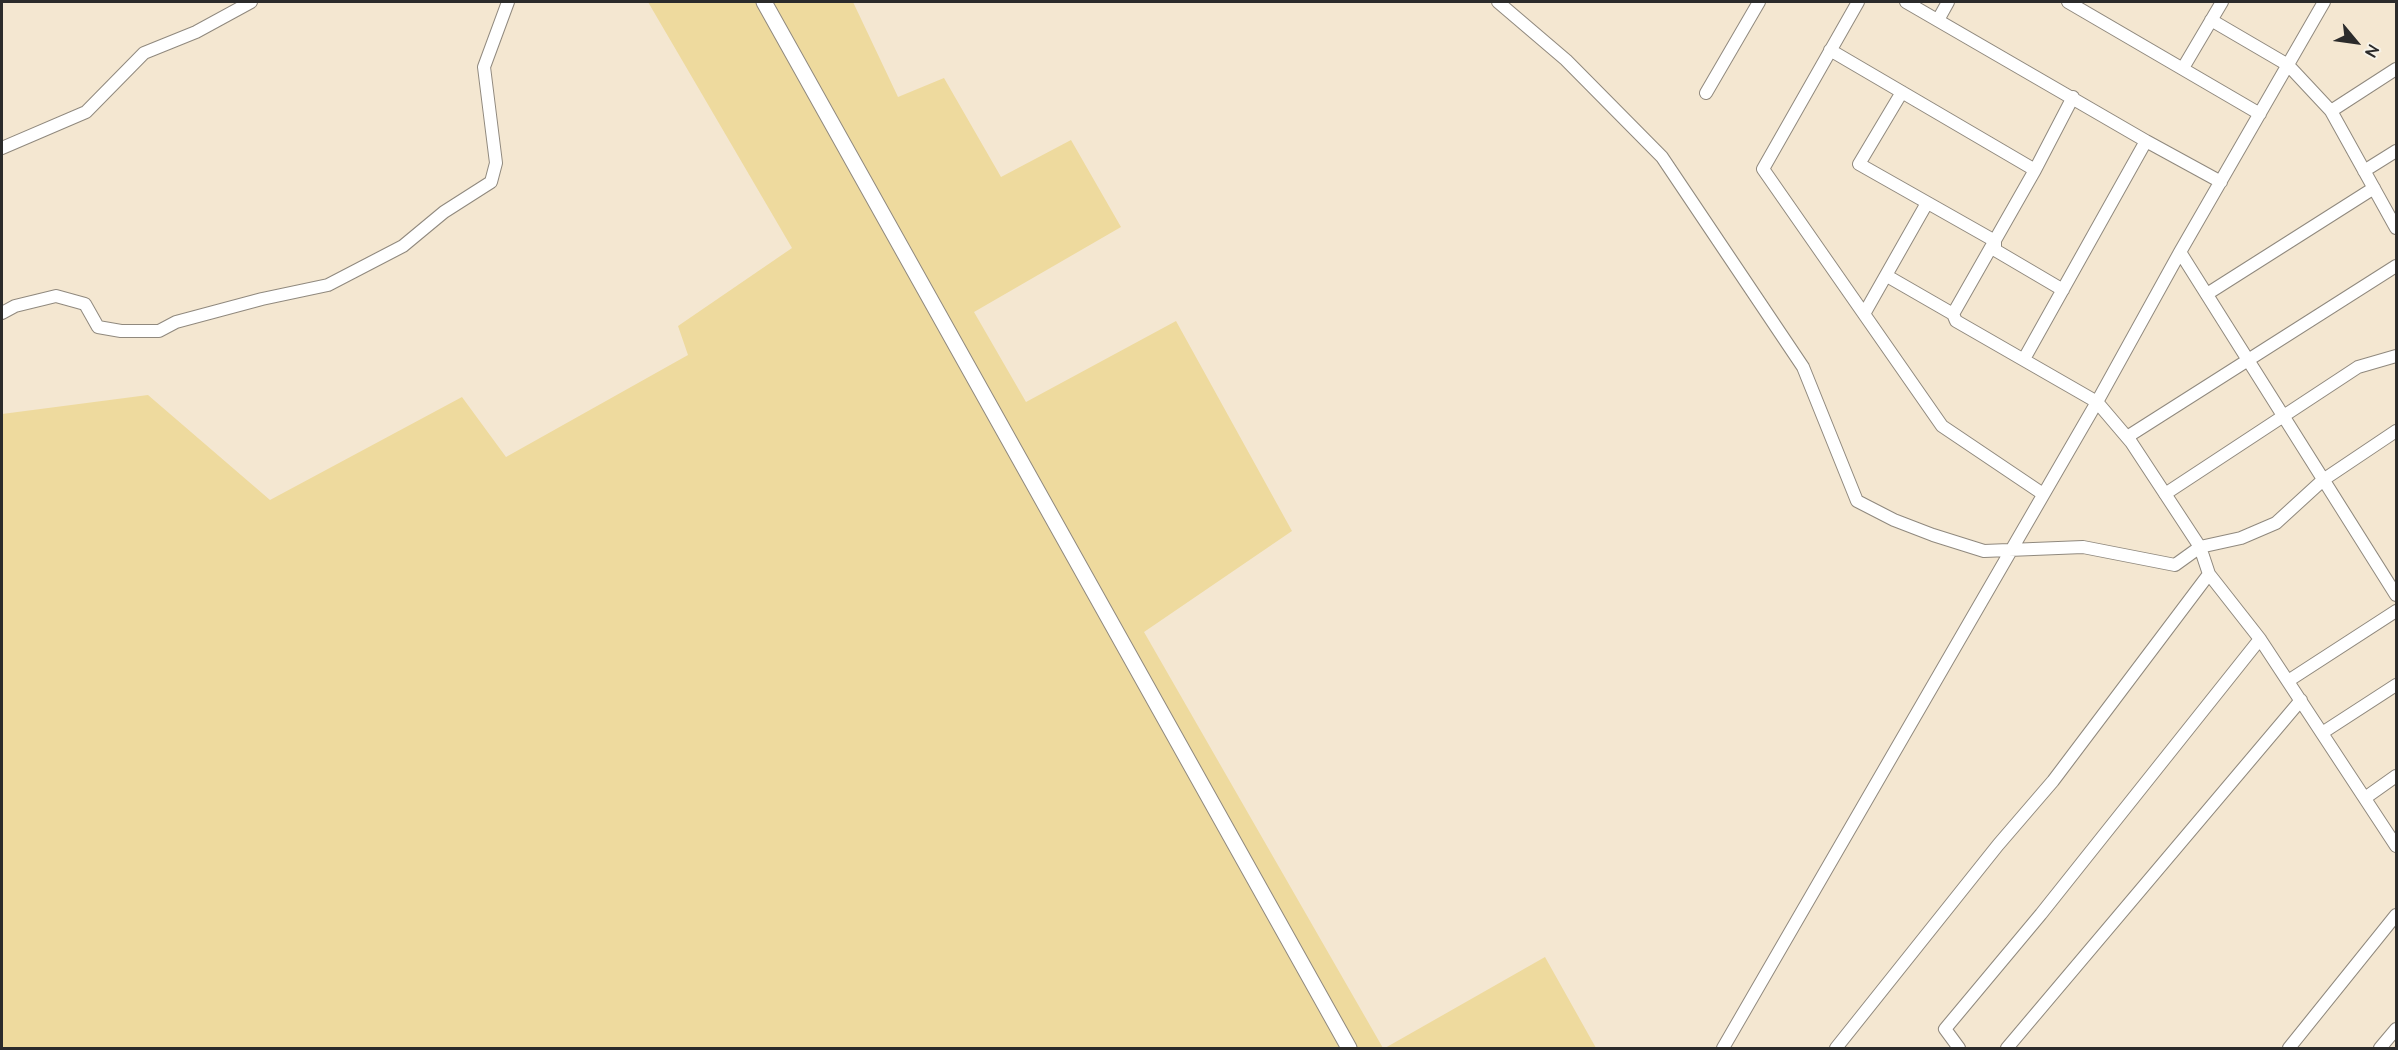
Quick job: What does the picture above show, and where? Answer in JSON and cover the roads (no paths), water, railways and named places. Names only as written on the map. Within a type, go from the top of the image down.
[{"type":"main road","points":[[764,2],[1349,1048]]},
{"type":"street","points":[[2,148],[86,112],[144,53],[196,32],[251,2]]},
{"type":"street","points":[[2,313],[15,306],[56,296],[85,304],[98,327],[121,331],[159,331],[176,322],[328,285],[403,246],[444,212],[491,182],[496,163],[484,67],[508,2]]},
{"type":"street","points":[[1498,2],[1566,60],[1662,157],[1803,367],[1857,501],[1894,520],[1933,536],[1984,551],[2083,547],[2175,565],[2200,547],[2241,538],[2276,523],[2323,480],[2397,430]]},
{"type":"street","points":[[1706,93],[1759,2]]},
{"type":"street","points":[[1857,2],[1763,169],[1942,426],[2043,494]]},
{"type":"street","points":[[1906,2],[2221,182]]},
{"type":"street","points":[[1938,20],[1948,2]]},
{"type":"street","points":[[2068,2],[2260,114]]},
{"type":"street","points":[[2182,68],[2222,2]]},
{"type":"street","points":[[1723,1048],[1758,984],[1840,850],[2324,2]]},
{"type":"street","points":[[2211,20],[2288,64],[2331,111],[2397,228]]},
{"type":"street","points":[[1830,50],[2035,170]]},
{"type":"street","points":[[2331,111],[2397,69]]},
{"type":"street","points":[[1902,92],[1859,164],[1995,241]]},
{"type":"street","points":[[1953,314],[2035,170],[2073,97]]},
{"type":"street","points":[[2024,359],[2146,141]]},
{"type":"street","points":[[2364,171],[2397,151]]},
{"type":"street","points":[[2207,294],[2374,188]]},
{"type":"street","points":[[1864,314],[1926,203]]},
{"type":"street","points":[[1995,241],[1995,250],[2062,290]]},
{"type":"street","points":[[2180,252],[2397,595]]},
{"type":"street","points":[[2127,437],[2397,266]]},
{"type":"street","points":[[1887,276],[1953,314],[1956,321],[2097,402],[2127,437],[2200,547],[2209,573],[2260,639],[2397,846]]},
{"type":"street","points":[[2165,494],[2358,367],[2397,356]]},
{"type":"street","points":[[1836,1048],[1998,845],[2053,781],[2209,573]]},
{"type":"street","points":[[2288,681],[2397,611]]},
{"type":"street","points":[[1959,1048],[1945,1029],[2041,914],[2260,639]]},
{"type":"street","points":[[2322,733],[2397,685]]},
{"type":"street","points":[[2007,1048],[2301,700]]},
{"type":"street","points":[[2365,798],[2397,776]]},
{"type":"street","points":[[2289,1048],[2397,915]]},
{"type":"street","points":[[2380,1048],[2397,1029]]}]
